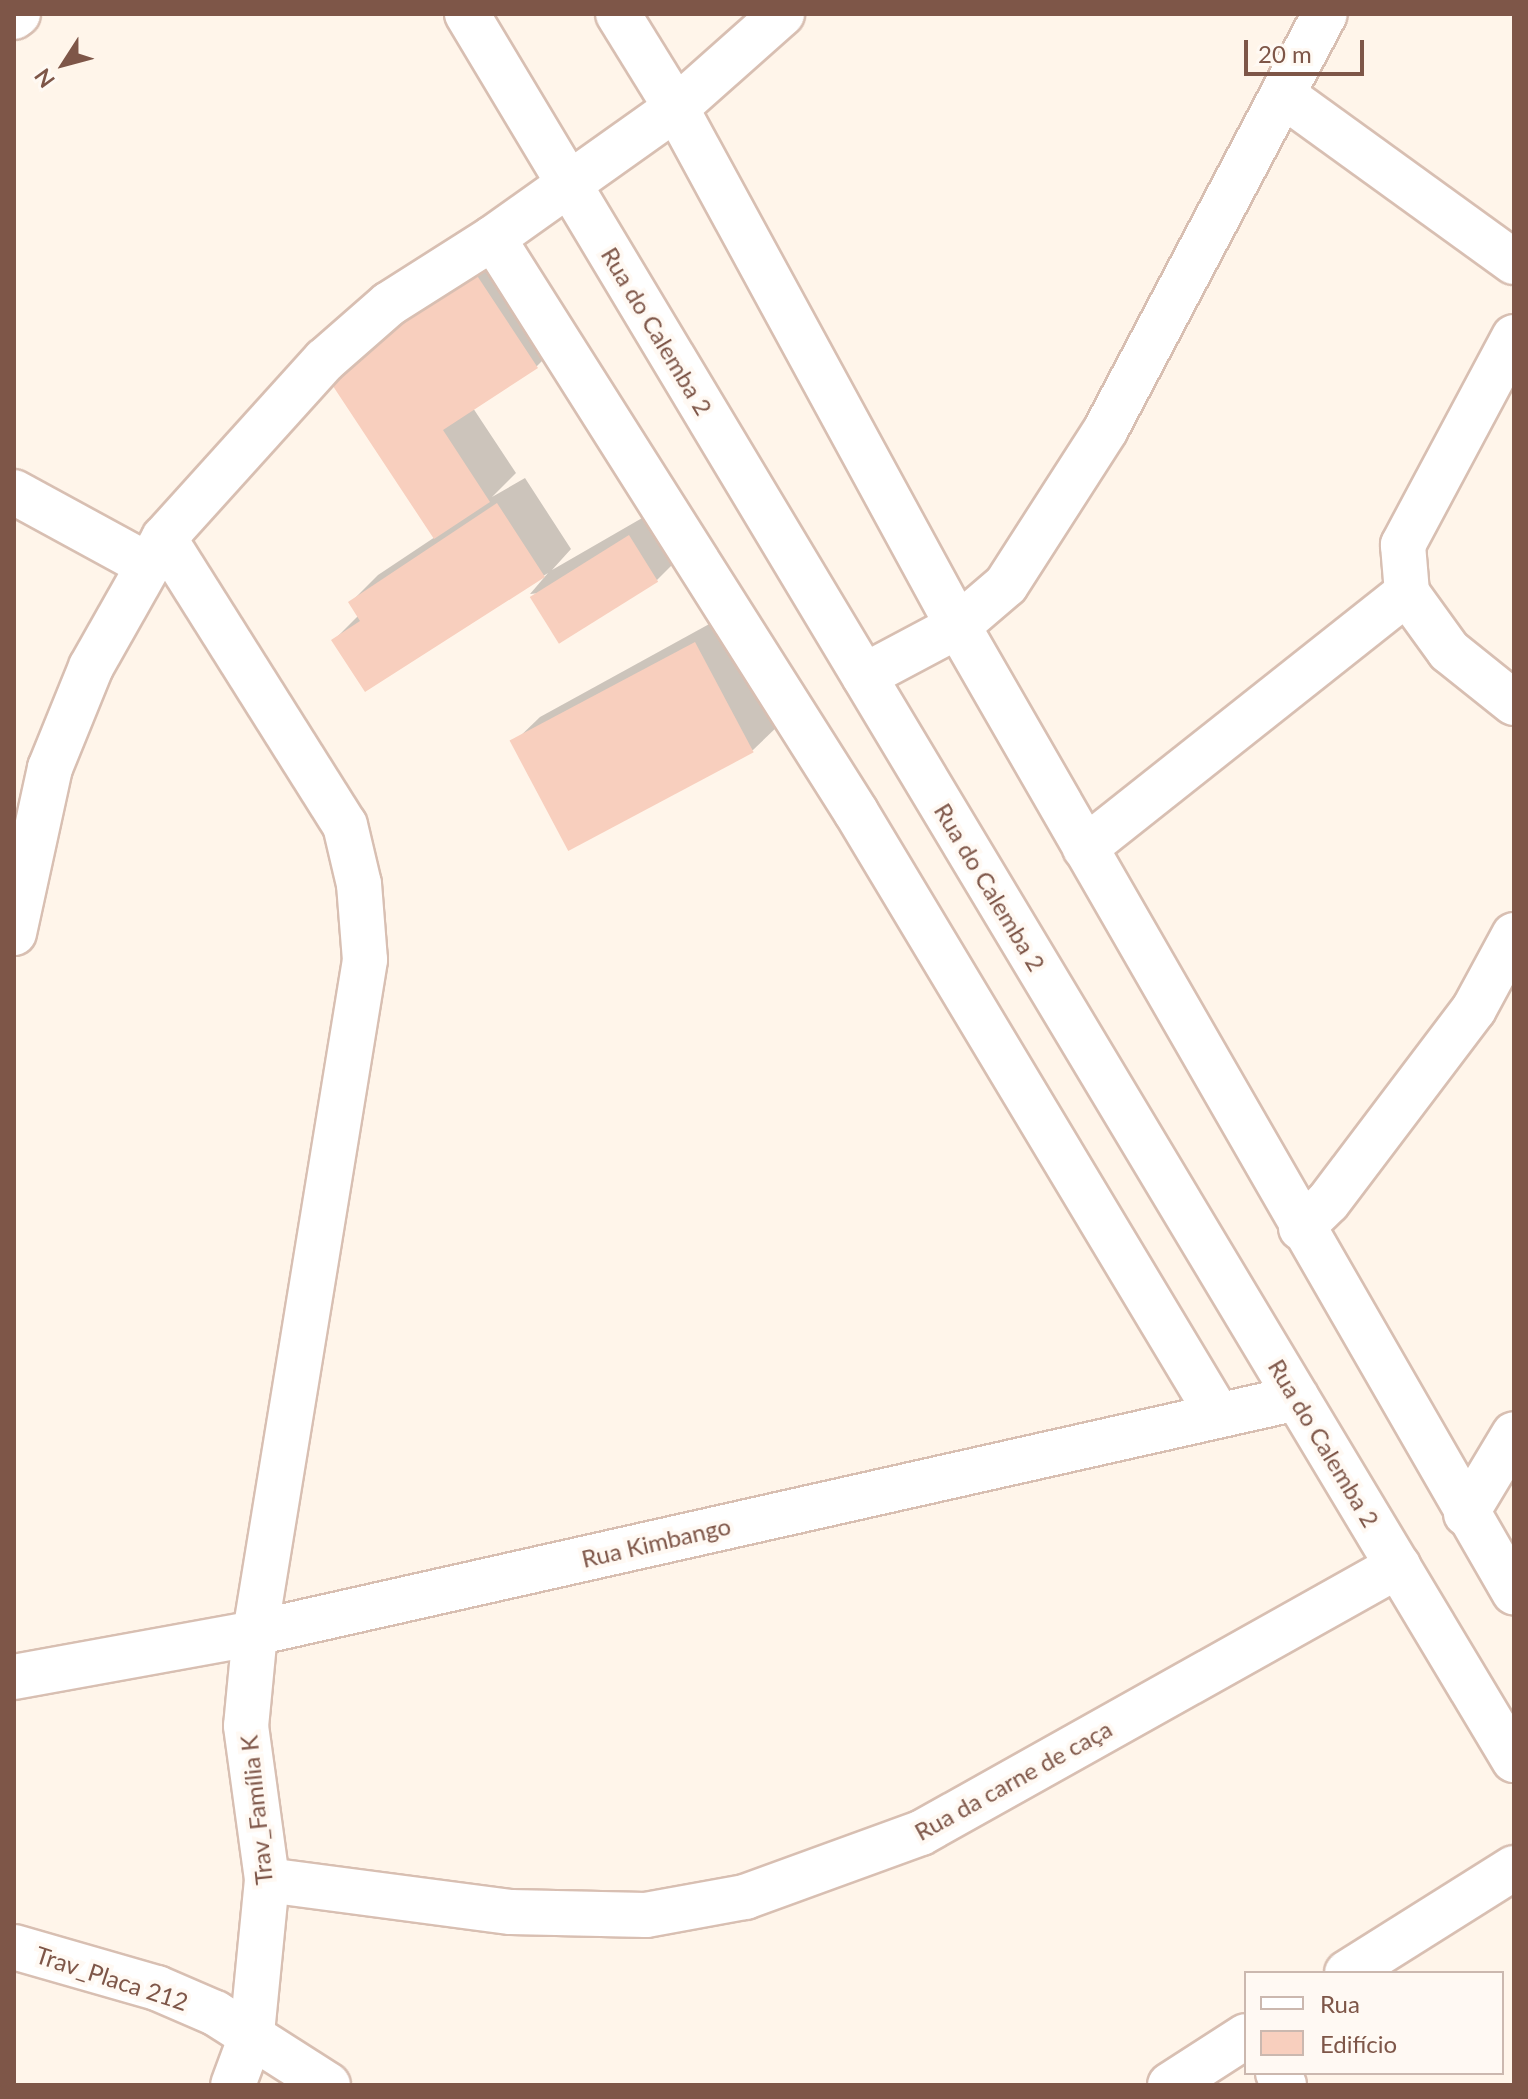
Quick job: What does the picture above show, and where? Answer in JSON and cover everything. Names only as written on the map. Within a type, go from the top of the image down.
[{"type":"street","name":"Rua do Calemba 2","points":[[467,14],[1514,1760]]},
{"type":"street","points":[[618,14],[676,108],[958,626],[1301,1228],[1514,1592]]},
{"type":"street","points":[[14,933],[50,768],[91,667],[156,552],[325,360],[389,304],[493,238],[676,108],[782,14]]},
{"type":"street","points":[[864,676],[958,626],[1006,585],[1106,429],[1325,14]]},
{"type":"street","points":[[1283,95],[1514,262]]},
{"type":"street","points":[[493,238],[856,812],[1218,1415]]},
{"type":"street","points":[[1514,337],[1403,545],[1407,593],[1449,651],[1514,703]]},
{"type":"street","points":[[14,492],[156,552]]},
{"type":"street","name":"Trav_Família K","points":[[156,552],[345,825],[360,900],[365,960],[255,1633],[246,1726],[267,1880],[252,2034],[233,2085]]},
{"type":"street","points":[[1085,848],[1407,593]]},
{"type":"street","points":[[1301,1228],[1328,1202],[1474,1009],[1514,935]]},
{"type":"street","name":"Rua Kimbango","points":[[14,1677],[255,1633],[1297,1398]]},
{"type":"street","points":[[1466,1514],[1514,1434]]},
{"type":"street","name":"Rua da carne de caça","points":[[267,1880],[511,1912],[646,1915],[745,1897],[921,1833],[1398,1566]]},
{"type":"street","points":[[1350,1971],[1514,1868]]},
{"type":"street","name":"Trav_Placa 212","points":[[14,1947],[157,1988],[252,2034],[328,2085]]},
{"type":"street","points":[[1170,2085],[1244,2037]]},
{"type":"building","points":[[472,268],[538,368],[443,430],[490,502],[434,539],[325,374]]},
{"type":"building","points":[[497,503],[545,577],[365,692],[331,640],[360,621],[348,602]]},
{"type":"building","points":[[629,535],[658,582],[559,644],[530,597]]},
{"type":"building","points":[[695,642],[754,752],[568,851],[510,741]]}]
